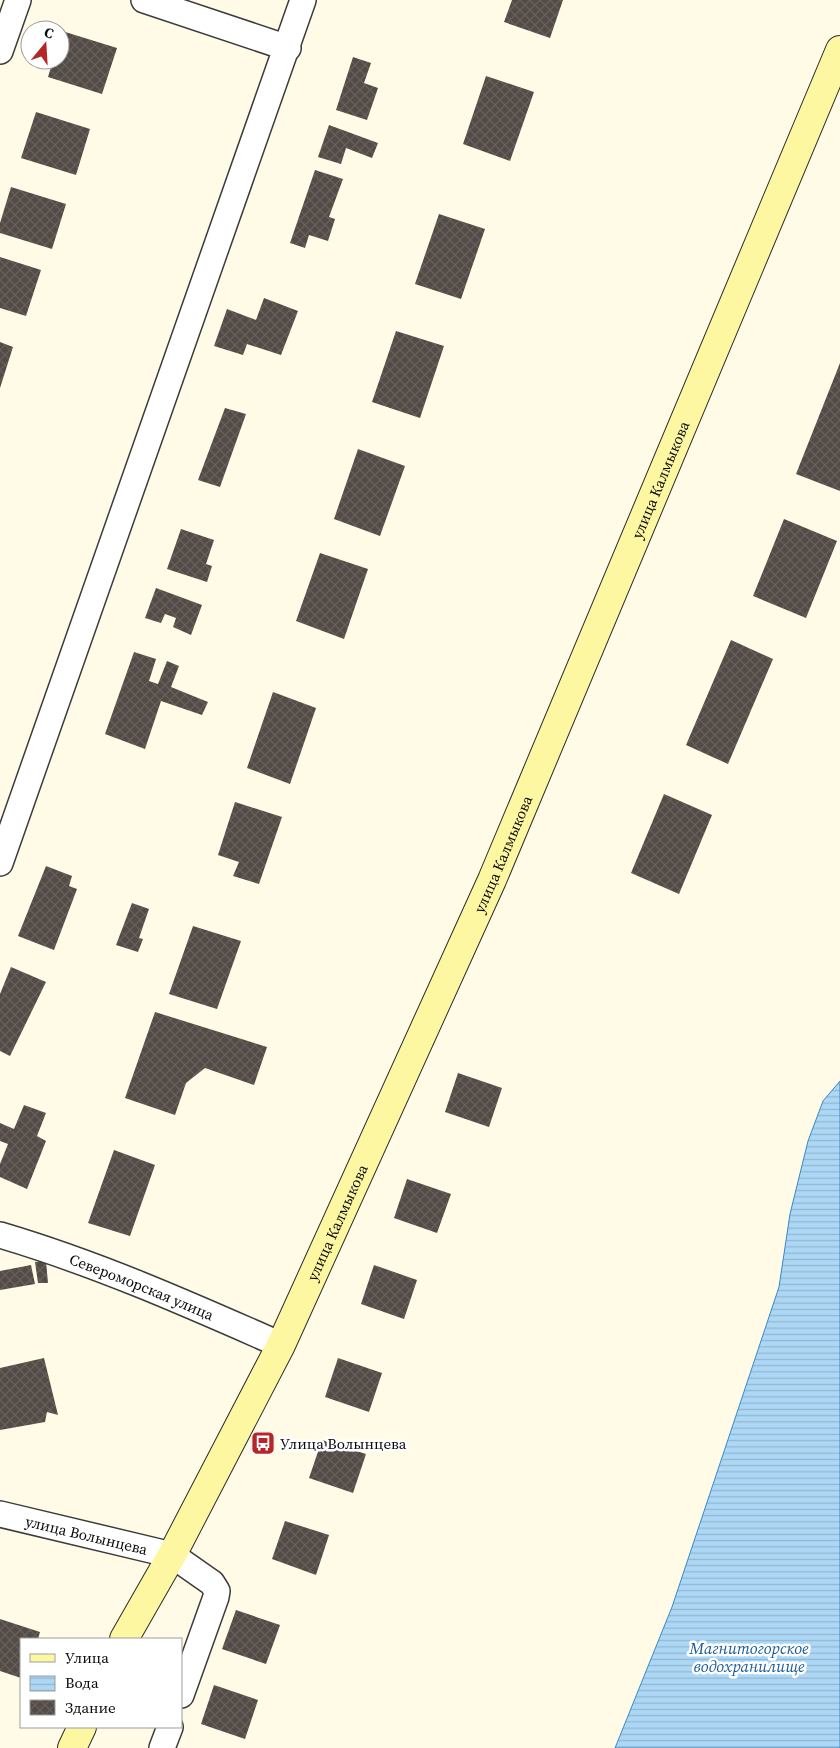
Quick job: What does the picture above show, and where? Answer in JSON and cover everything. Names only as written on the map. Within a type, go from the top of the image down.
[{"type":"main road","name":"улица Калмыкова","points":[[125,1638],[172,1555],[281,1345],[492,880],[840,50]]},
{"type":"main road","points":[[72,1748],[82,1728]]},
{"type":"street","points":[[0,51],[18,0]]},
{"type":"street","points":[[144,0],[288,48]]},
{"type":"street","points":[[0,863],[304,0]]},
{"type":"street","name":"Североморская улица","points":[[0,1235],[64,1254],[142,1283],[281,1345]]},
{"type":"street","name":"улица Волынцева","points":[[0,1514],[172,1555]]},
{"type":"street","points":[[172,1555],[212,1583],[217,1592],[182,1692]]},
{"type":"street","points":[[162,1748],[170,1728]]},
{"type":"water","name":"Магнитогорское водохранилище","points":[[840,1081],[840,1748],[615,1748],[672,1607],[779,1287],[790,1214],[808,1141],[823,1101]]},
{"type":"building","points":[[512,0],[563,0],[550,38],[504,22]]},
{"type":"building","points":[[70,33],[117,48],[102,94],[48,77],[50,70],[70,70]]},
{"type":"building","points":[[353,57],[371,63],[364,83],[378,88],[367,120],[336,110]]},
{"type":"building","points":[[486,76],[534,92],[510,161],[463,144]]},
{"type":"building","points":[[36,112],[90,129],[76,175],[21,158]]},
{"type":"building","points":[[329,125],[378,143],[372,158],[346,148],[341,164],[318,157]]},
{"type":"building","points":[[315,170],[343,179],[329,217],[335,219],[328,241],[309,235],[305,248],[290,243]]},
{"type":"building","points":[[11,187],[66,204],[52,249],[0,233],[0,223]]},
{"type":"building","points":[[439,214],[485,229],[461,299],[415,284]]},
{"type":"building","points":[[0,257],[41,270],[26,316],[0,308]]},
{"type":"building","points":[[264,298],[298,311],[281,355],[247,344],[243,355],[214,346],[227,309],[256,320]]},
{"type":"building","points":[[396,331],[444,346],[420,418],[372,402]]},
{"type":"building","points":[[0,342],[13,347],[0,388]]},
{"type":"building","points":[[840,363],[840,491],[796,474]]},
{"type":"building","points":[[225,408],[246,414],[220,487],[198,480]]},
{"type":"building","points":[[358,449],[405,466],[380,536],[334,519]]},
{"type":"building","points":[[784,519],[837,541],[806,618],[753,596]]},
{"type":"building","points":[[181,529],[214,540],[206,564],[212,566],[207,582],[167,569]]},
{"type":"building","points":[[320,553],[368,569],[344,639],[296,621]]},
{"type":"building","points":[[156,588],[202,605],[191,635],[173,627],[176,618],[165,614],[161,623],[145,618]]},
{"type":"building","points":[[731,640],[773,659],[728,764],[686,745]]},
{"type":"building","points":[[134,652],[156,659],[149,681],[158,684],[167,661],[179,666],[171,687],[208,702],[202,715],[161,701],[145,749],[105,734]]},
{"type":"building","points":[[273,692],[316,708],[290,784],[247,768]]},
{"type":"building","points":[[664,794],[712,815],[679,894],[631,873]]},
{"type":"building","points":[[235,802],[282,817],[259,884],[233,876],[239,862],[218,855]]},
{"type":"building","points":[[46,866],[72,876],[69,886],[77,889],[54,950],[18,936]]},
{"type":"building","points":[[132,903],[149,909],[139,938],[143,939],[138,952],[116,945]]},
{"type":"building","points":[[193,926],[241,941],[217,1009],[169,994]]},
{"type":"building","points":[[11,967],[46,982],[10,1056],[0,1051],[0,994]]},
{"type":"building","points":[[155,1012],[267,1047],[254,1085],[205,1068],[186,1083],[175,1115],[125,1098]]},
{"type":"building","points":[[458,1073],[502,1088],[489,1127],[445,1112]]},
{"type":"building","points":[[24,1105],[46,1113],[37,1136],[46,1141],[27,1189],[0,1177],[0,1164],[8,1144],[0,1141],[0,1123],[14,1129]]},
{"type":"building","points":[[114,1150],[155,1165],[130,1236],[88,1223]]},
{"type":"building","points":[[407,1179],[451,1194],[437,1233],[394,1218]]},
{"type":"building","points":[[46,1261],[48,1283],[38,1283],[35,1262]]},
{"type":"building","points":[[31,1265],[35,1284],[0,1290],[0,1271]]},
{"type":"building","points":[[374,1265],[417,1280],[404,1319],[361,1304]]},
{"type":"building","points":[[44,1358],[58,1415],[47,1412],[45,1422],[0,1430],[0,1368]]},
{"type":"building","points":[[338,1358],[382,1373],[369,1412],[325,1397]]},
{"type":"building","points":[[322,1440],[366,1454],[353,1493],[309,1478]]},
{"type":"building","points":[[285,1521],[329,1535],[316,1575],[272,1559]]},
{"type":"building","points":[[236,1610],[280,1625],[266,1664],[222,1649]]},
{"type":"building","points":[[0,1619],[40,1632],[38,1638],[20,1638],[20,1678],[0,1671]]},
{"type":"building","points":[[214,1685],[258,1700],[245,1739],[201,1724]]},
{"type":"place","name":"Улица Волынцева","points":[[263,1443]]}]
